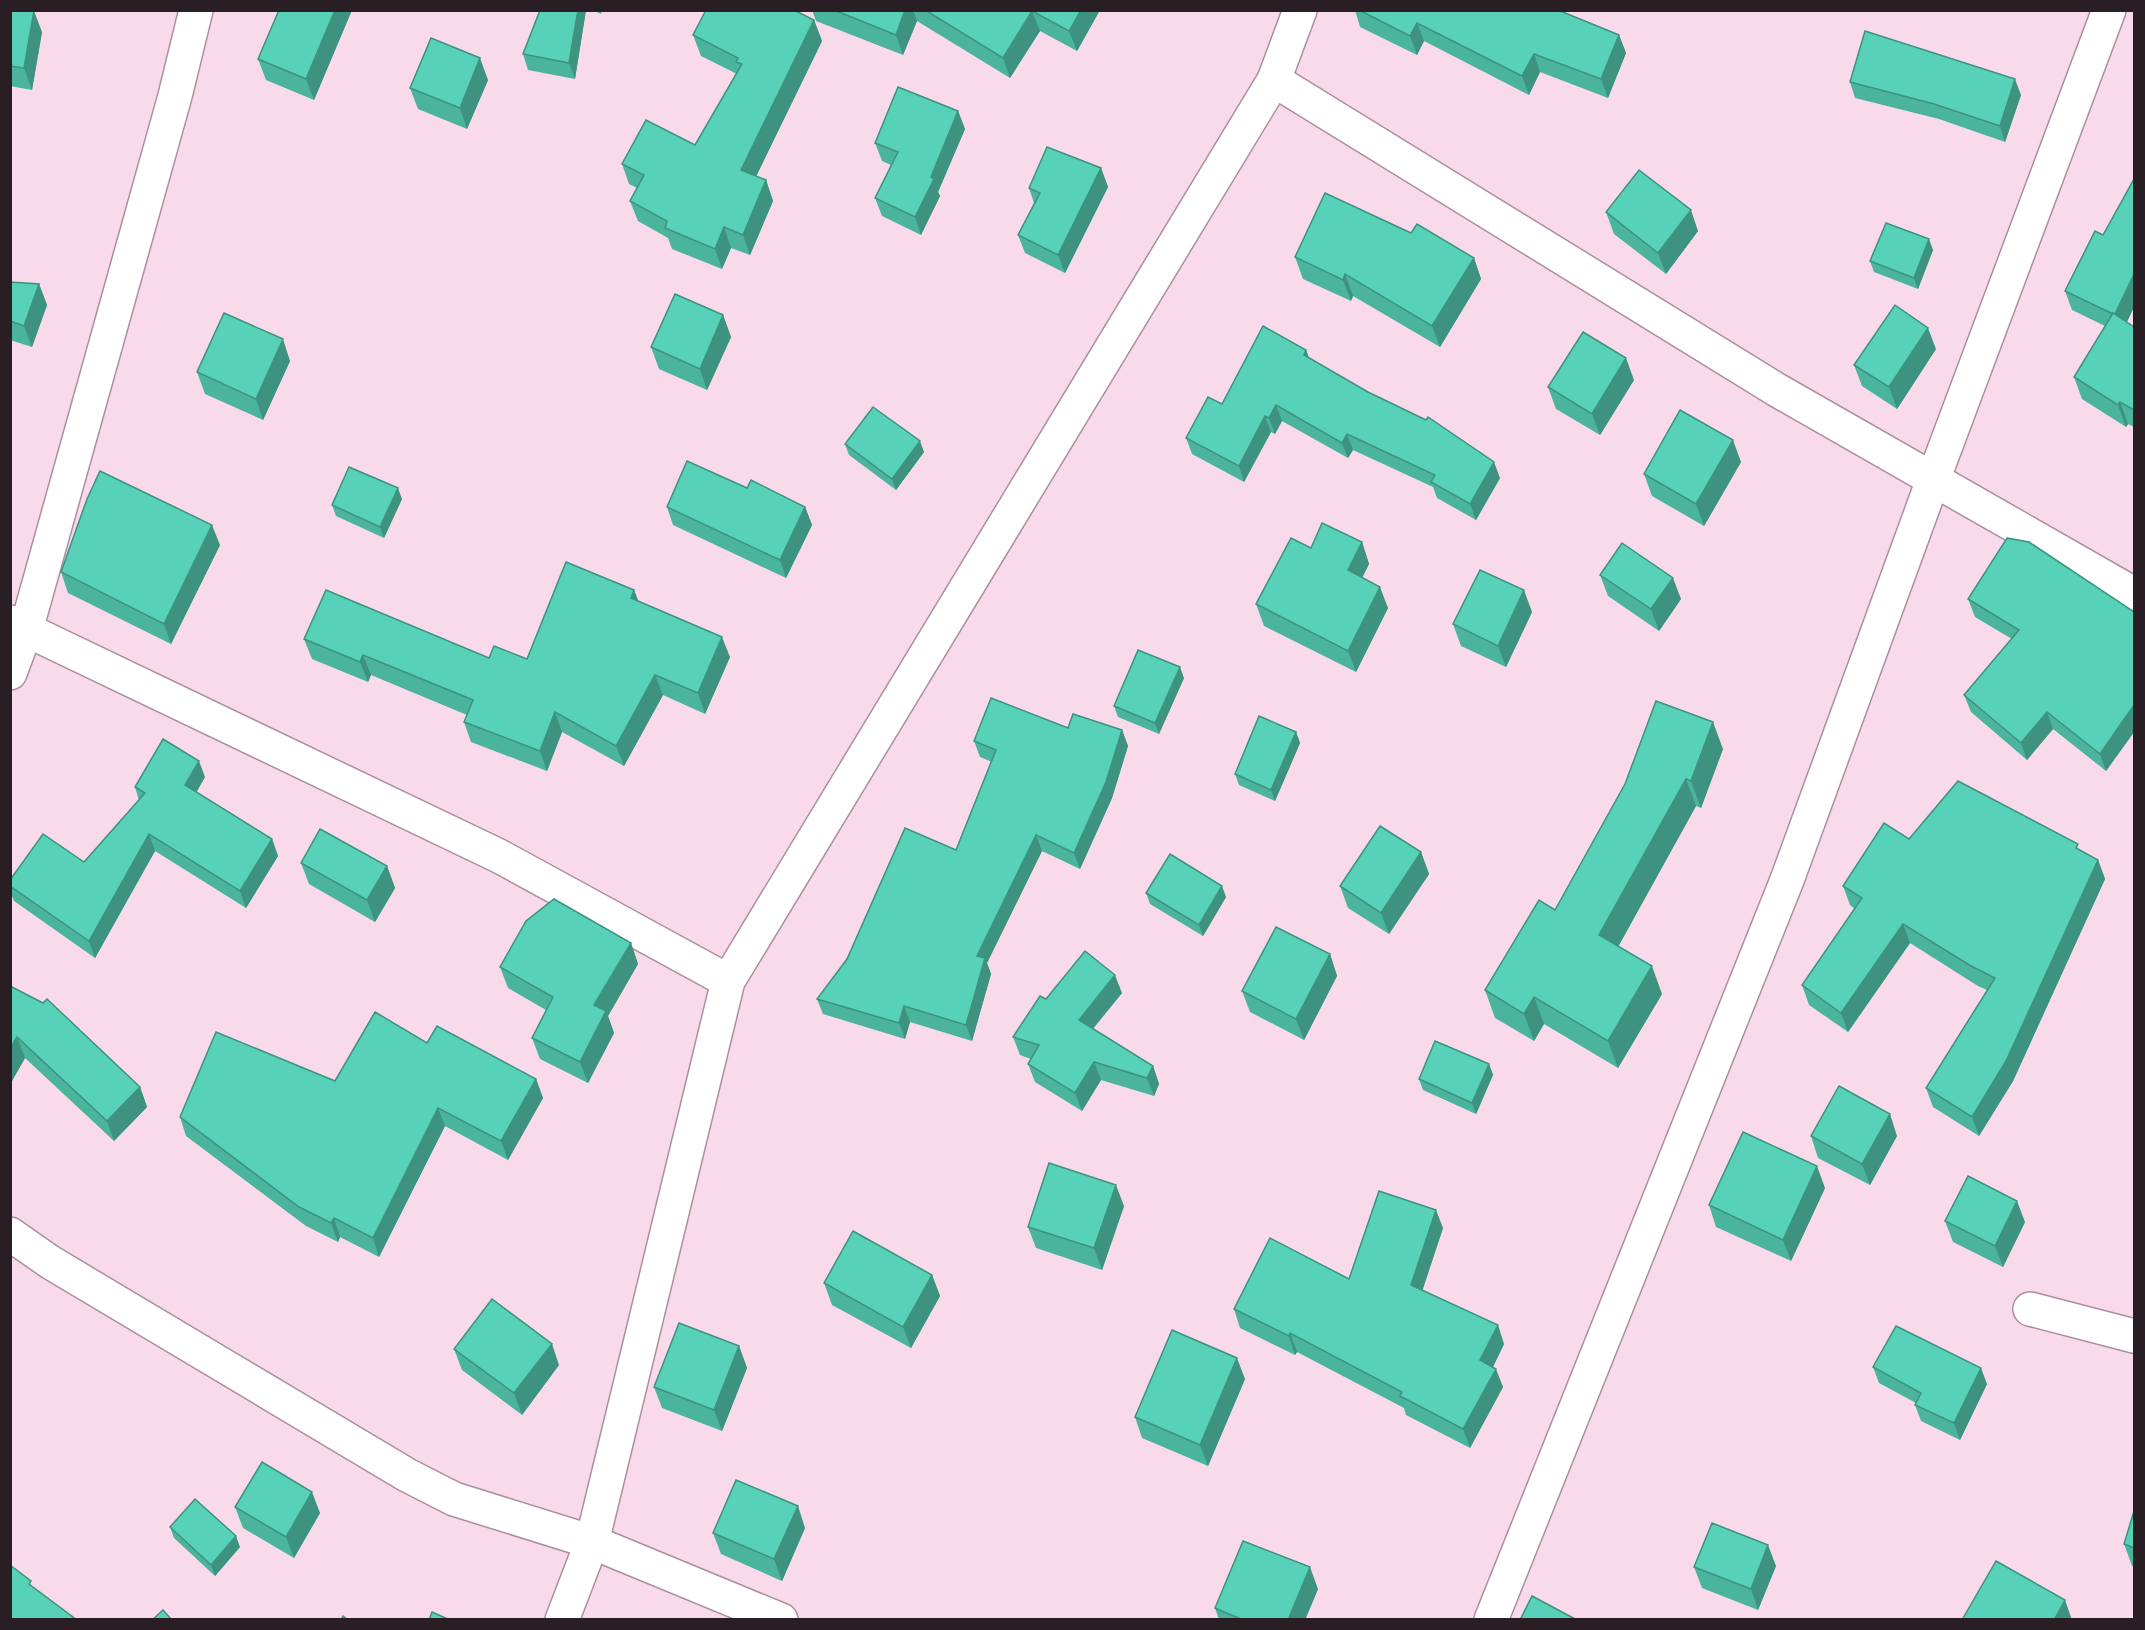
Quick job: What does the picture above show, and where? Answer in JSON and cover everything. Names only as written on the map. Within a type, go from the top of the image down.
[{"type":"street","points":[[10,674],[19,626],[175,96],[196,10]]},
{"type":"street","points":[[562,1620],[592,1542],[728,981],[1274,80],[1300,10]]},
{"type":"street","points":[[1491,1620],[1787,880],[1933,480],[2109,10]]},
{"type":"street","points":[[1274,80],[1718,355],[2134,594]]},
{"type":"street","points":[[19,626],[499,856],[728,981]]},
{"type":"street","points":[[10,1234],[50,1262],[407,1475],[454,1498],[592,1542],[781,1620]]},
{"type":"street","points":[[2030,1309],[2134,1336]]},
{"type":"building","points":[[10,10],[34,11],[24,68],[10,66]]},
{"type":"building","points":[[279,10],[335,10],[306,79],[258,59]]},
{"type":"building","points":[[540,10],[578,10],[569,63],[523,54]]},
{"type":"building","points":[[706,10],[794,10],[814,20],[741,170],[766,180],[743,235],[724,227],[715,249],[665,228],[667,221],[630,201],[644,175],[622,164],[646,120],[695,145],[742,64],[736,62],[738,58],[693,35]]},
{"type":"building","points":[[834,10],[905,10],[896,35]]},
{"type":"building","points":[[925,10],[1081,10],[1069,31],[1032,11],[1003,58]]},
{"type":"building","points":[[1359,10],[1558,10],[1619,35],[1601,79],[1534,54],[1522,76],[1417,23],[1410,36]]},
{"type":"building","points":[[1865,31],[2015,79],[2000,126],[1934,104],[1850,82]]},
{"type":"building","points":[[431,38],[480,58],[460,108],[410,88]]},
{"type":"building","points":[[898,87],[958,111],[931,177],[934,179],[915,217],[875,198],[898,152],[875,143]]},
{"type":"building","points":[[1047,147],[1101,168],[1058,255],[1018,235],[1040,193],[1029,188]]},
{"type":"building","points":[[1639,170],[1691,210],[1658,253],[1606,212]]},
{"type":"building","points":[[2134,179],[2134,274],[2113,314],[2065,291],[2095,231],[2103,235]]},
{"type":"building","points":[[1325,193],[1411,233],[1417,224],[1474,258],[1432,326],[1345,274],[1343,280],[1295,257]]},
{"type":"building","points":[[1886,223],[1929,239],[1914,278],[1870,261]]},
{"type":"building","points":[[10,282],[39,284],[24,326],[10,321]]},
{"type":"building","points":[[675,294],[723,315],[700,369],[651,347]]},
{"type":"building","points":[[1895,305],[1928,328],[1889,387],[1854,365]]},
{"type":"building","points":[[224,313],[283,339],[256,399],[197,372]]},
{"type":"building","points":[[2113,313],[2134,327],[2134,410],[2120,402],[2118,405],[2074,377]]},
{"type":"building","points":[[1263,326],[1306,350],[1304,355],[1368,392],[1426,420],[1428,417],[1494,462],[1470,504],[1431,482],[1435,475],[1347,434],[1342,443],[1276,405],[1269,418],[1265,416],[1239,466],[1186,438],[1208,397],[1222,404]]},
{"type":"building","points":[[1583,332],[1626,358],[1592,414],[1548,387]]},
{"type":"building","points":[[873,407],[920,441],[892,479],[845,444]]},
{"type":"building","points":[[1680,410],[1733,440],[1696,504],[1644,474]]},
{"type":"building","points":[[687,461],[747,488],[751,480],[805,507],[780,560],[667,507]]},
{"type":"building","points":[[349,467],[398,488],[380,527],[332,505]]},
{"type":"building","points":[[100,471],[212,525],[164,624],[61,572],[87,499]]},
{"type":"building","points":[[1322,523],[1362,542],[1348,570],[1380,587],[1348,651],[1256,604],[1291,538],[1311,548]]},
{"type":"building","points":[[2007,538],[2029,542],[2134,612],[2134,705],[2100,754],[2047,712],[2021,743],[1964,695],[2019,630],[1968,599]]},
{"type":"building","points":[[1622,543],[1673,578],[1651,609],[1600,575]]},
{"type":"building","points":[[566,562],[634,590],[631,598],[722,637],[698,693],[655,675],[616,746],[555,712],[540,751],[464,722],[473,700],[363,655],[360,662],[304,639],[326,590],[489,658],[494,646],[527,659]]},
{"type":"building","points":[[1480,570],[1524,590],[1498,646],[1453,624]]},
{"type":"building","points":[[1138,650],[1180,667],[1155,723],[1114,706]]},
{"type":"building","points":[[991,698],[1068,728],[1073,714],[1122,730],[1106,782],[1074,853],[1036,835],[977,956],[985,958],[966,1025],[904,1006],[899,1023],[817,999],[847,959],[905,828],[956,850],[996,750],[974,741]]},
{"type":"building","points":[[1656,701],[1713,722],[1691,781],[1686,779],[1599,935],[1652,966],[1608,1041],[1534,997],[1524,1014],[1485,990],[1539,900],[1555,910],[1625,784]]},
{"type":"building","points":[[1259,716],[1296,732],[1271,790],[1235,774]]},
{"type":"building","points":[[163,739],[199,761],[185,785],[272,839],[240,891],[149,834],[89,941],[10,886],[10,880],[43,834],[84,862],[145,793],[135,787]]},
{"type":"building","points":[[1958,781],[2078,844],[2076,848],[2098,860],[2006,1061],[1972,1117],[1926,1088],[1995,978],[1903,924],[1841,1013],[1802,985],[1862,898],[1843,886],[1884,823],[1909,839]]},
{"type":"building","points":[[1380,826],[1421,852],[1381,913],[1340,886]]},
{"type":"building","points":[[320,829],[387,866],[367,900],[301,863]]},
{"type":"building","points":[[1170,854],[1222,886],[1199,925],[1146,893]]},
{"type":"building","points":[[554,899],[631,943],[594,1005],[606,1011],[580,1062],[532,1038],[553,997],[500,967],[526,921]]},
{"type":"building","points":[[1276,927],[1330,954],[1296,1019],[1242,991]]},
{"type":"building","points":[[1085,951],[1115,975],[1079,1020],[1153,1066],[1147,1078],[1094,1062],[1075,1093],[1028,1064],[1039,1045],[1013,1037],[1040,996],[1046,999]]},
{"type":"building","points":[[10,986],[43,1003],[47,999],[140,1087],[107,1121],[17,1037],[10,1049]]},
{"type":"building","points":[[375,1012],[427,1043],[437,1026],[536,1079],[501,1141],[438,1108],[373,1238],[334,1218],[331,1223],[299,1207],[180,1117],[216,1032],[335,1081]]},
{"type":"building","points":[[1435,1041],[1489,1064],[1472,1103],[1419,1079]]},
{"type":"building","points":[[1839,1086],[1890,1114],[1862,1164],[1811,1136]]},
{"type":"building","points":[[1743,1132],[1817,1166],[1783,1240],[1709,1205]]},
{"type":"building","points":[[1049,1163],[1116,1185],[1094,1248],[1028,1227]]},
{"type":"building","points":[[1968,1176],[2017,1201],[1995,1246],[1945,1221]]},
{"type":"building","points":[[1379,1191],[1436,1210],[1411,1285],[1498,1325],[1480,1360],[1496,1369],[1463,1429],[1400,1396],[1402,1392],[1290,1333],[1289,1336],[1234,1309],[1270,1238],[1349,1279]]},
{"type":"building","points":[[853,1231],[932,1275],[903,1327],[824,1283]]},
{"type":"building","points":[[492,1299],[552,1344],[514,1393],[454,1349]]},
{"type":"building","points":[[679,1323],[739,1346],[714,1410],[654,1387]]},
{"type":"building","points":[[1896,1326],[1981,1368],[1954,1423],[1915,1405],[1921,1393],[1873,1367]]},
{"type":"building","points":[[1172,1330],[1237,1358],[1200,1445],[1135,1417]]},
{"type":"building","points":[[262,1462],[312,1492],[286,1537],[235,1507]]},
{"type":"building","points":[[736,1480],[798,1506],[774,1559],[713,1533]]},
{"type":"building","points":[[195,1499],[236,1536],[211,1565],[170,1527]]},
{"type":"building","points":[[2134,1511],[2134,1548],[2124,1544]]},
{"type":"building","points":[[1712,1523],[1768,1545],[1751,1589],[1694,1567]]},
{"type":"building","points":[[1243,1541],[1310,1567],[1288,1620],[1243,1620],[1215,1608]]},
{"type":"building","points":[[1996,1561],[2065,1600],[2054,1620],[1962,1620]]},
{"type":"building","points":[[10,1565],[31,1581],[29,1584],[77,1620],[10,1620]]},
{"type":"building","points":[[1532,1596],[1577,1620],[1520,1620]]},
{"type":"building","points":[[163,1610],[172,1620],[152,1620]]},
{"type":"building","points":[[432,1612],[450,1620],[429,1620]]}]
